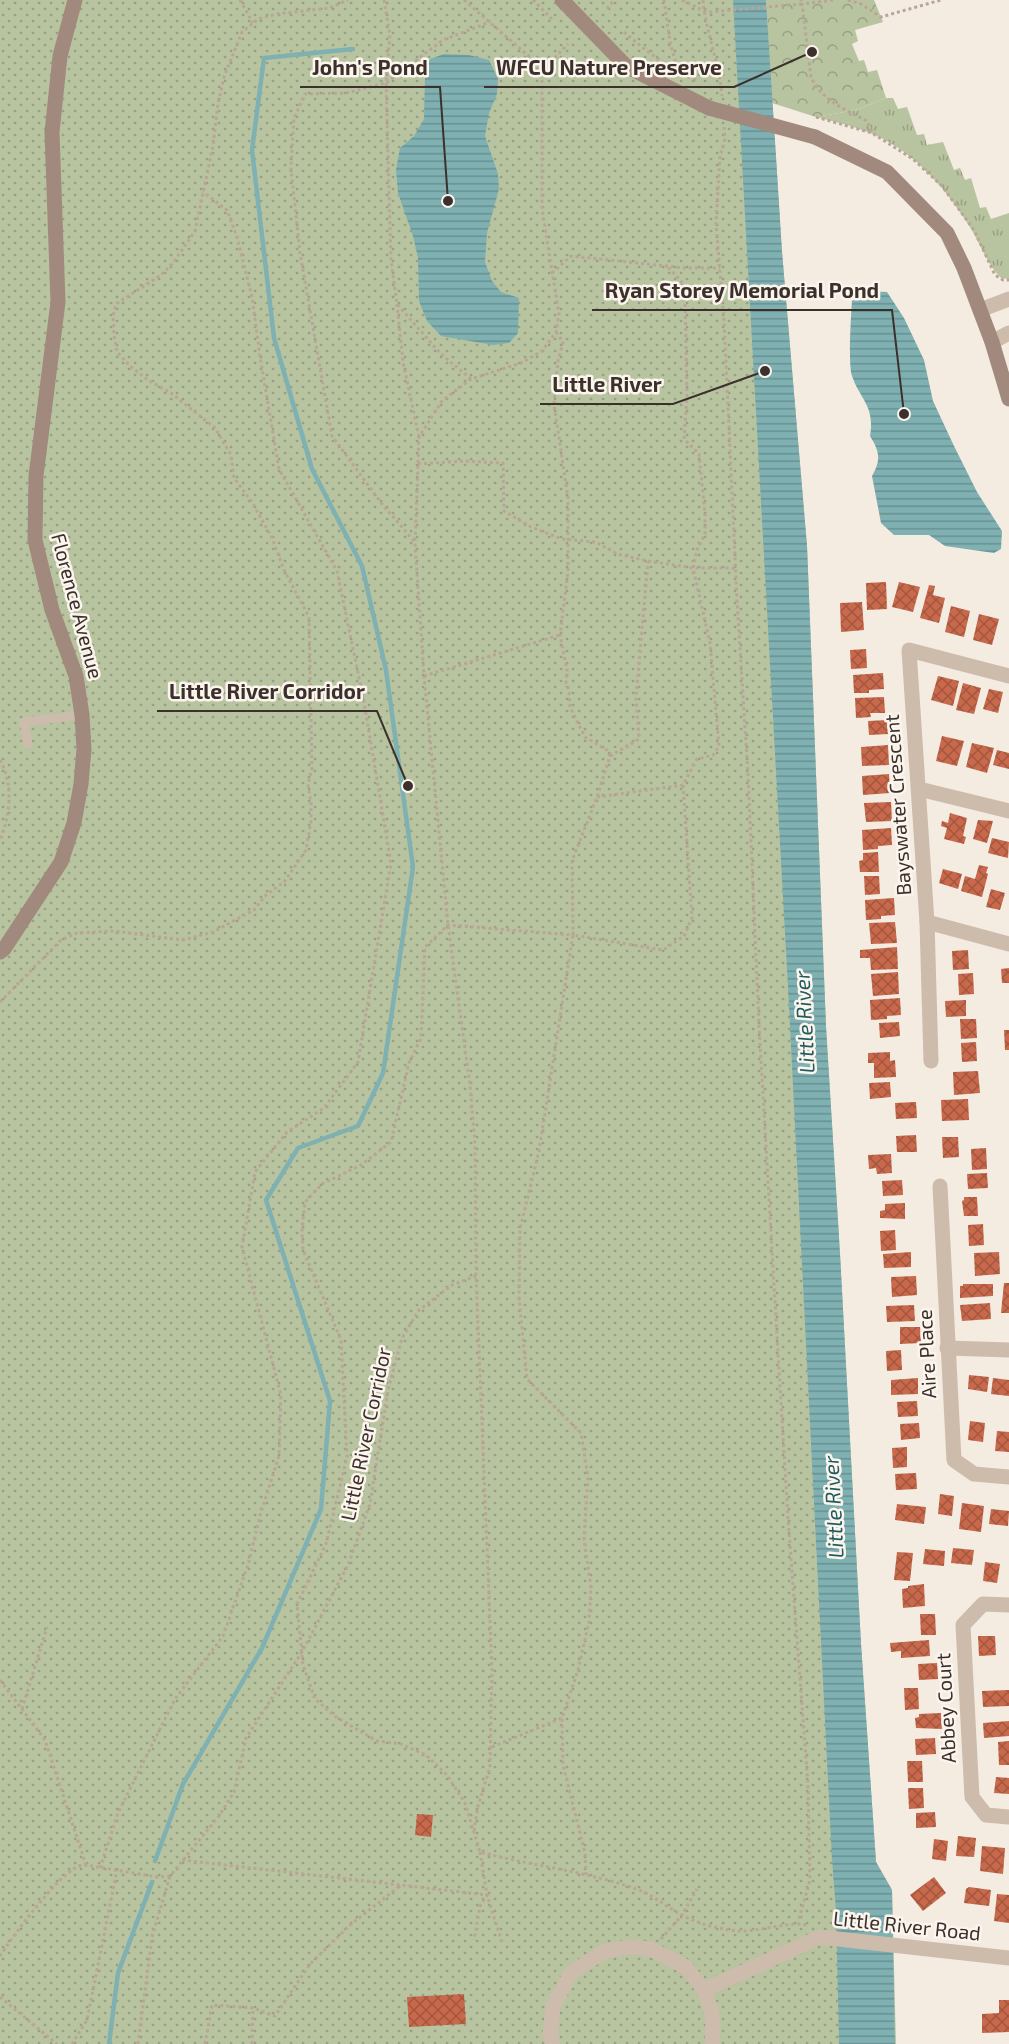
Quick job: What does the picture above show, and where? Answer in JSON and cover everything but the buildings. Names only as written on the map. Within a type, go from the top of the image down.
[{"type":"street","name":"Florence Avenue","points":[[0,952],[61,862],[74,823],[84,749],[76,676],[52,610],[35,540],[36,476],[58,302],[52,132],[60,56],[75,0]]},
{"type":"street","points":[[562,0],[626,66],[709,108],[815,137],[887,172],[947,233],[964,268],[992,342],[1009,399]]},
{"type":"street","points":[[980,310],[1009,299]]},
{"type":"street","points":[[992,342],[1009,333]]},
{"type":"street","name":"Bayswater Crescent","points":[[931,1061],[927,922],[909,650],[1009,676]]},
{"type":"street","points":[[919,789],[1009,811]]},
{"type":"street","points":[[927,922],[1009,944]]},
{"type":"street","name":"Aire Place","points":[[940,1186],[954,1460],[974,1474],[1009,1478]]},
{"type":"street","points":[[947,1348],[1009,1350]]},
{"type":"street","name":"Abbey Court","points":[[1009,1605],[983,1604],[963,1625],[972,1797],[986,1815],[1009,1817]]},
{"type":"street","name":"Little River Road","points":[[704,1990],[820,1937],[1009,1958]]},
{"type":"street","points":[[553,2044],[550,2036],[553,2006],[571,1973],[603,1952],[627,1947],[651,1949],[686,1967],[704,1990],[711,2009],[714,2026],[712,2044]]},
{"type":"lane","points":[[28,744],[24,722],[82,715]]},
{"type":"path","points":[[240,0],[253,24]]},
{"type":"path","points":[[0,1002],[61,940],[77,933],[114,931],[183,940],[213,932],[254,910],[266,895],[284,882],[306,850],[312,804],[308,784],[312,769],[309,617],[284,570],[272,538],[252,502],[234,478],[231,455],[215,428],[171,393],[148,380],[117,352],[113,316],[116,304],[161,275],[173,263],[195,231],[213,146],[224,77],[242,32],[258,19],[278,14],[329,8],[348,0]]},
{"type":"path","points":[[384,0],[390,35],[386,83],[391,261],[403,362],[419,437],[415,543],[424,676],[448,925],[470,1085],[475,1144],[476,1276],[492,1670],[492,1748],[490,1767],[478,1806],[474,1833]]},
{"type":"path","points":[[464,0],[542,70]]},
{"type":"path","points":[[533,0],[552,19]]},
{"type":"path","points":[[607,9],[614,0]]},
{"type":"path","points":[[664,0],[670,42],[679,72]]},
{"type":"path","points":[[682,0],[711,12],[833,0]]},
{"type":"path","points":[[704,0],[704,11],[721,81]]},
{"type":"path","points":[[848,0],[861,4],[881,17],[940,0]]},
{"type":"path","points":[[802,2],[811,77],[815,87],[842,109],[867,121],[872,133]]},
{"type":"path","points":[[415,543],[382,504],[332,436],[300,253],[291,168],[294,118],[305,94],[346,93],[386,83],[443,40],[490,22]]},
{"type":"path","points":[[624,32],[646,52],[698,81]]},
{"type":"path","points":[[419,437],[442,401],[471,379],[521,363],[542,351],[556,332],[559,314],[542,209],[542,70],[568,44]]},
{"type":"path","points":[[816,117],[872,133],[913,159],[942,186],[974,230],[995,276],[1009,280]]},
{"type":"path","points":[[725,139],[720,156],[716,223],[788,1518],[808,1785],[810,1880],[798,1923]]},
{"type":"path","points":[[100,1868],[117,1813],[175,1700],[223,1636],[248,1565],[260,1516],[279,1456],[281,1395],[242,1247],[255,1172],[287,1132],[324,1108],[358,1062],[391,863],[364,702],[337,572],[279,469],[252,297],[237,237],[227,210],[203,192]]},
{"type":"path","points":[[552,273],[571,256],[686,268],[720,268]]},
{"type":"path","points":[[502,1942],[487,1895],[480,1852],[465,1803],[447,1774],[426,1755],[401,1744],[377,1741],[336,1717],[315,1699],[303,1665],[297,1604],[326,1544],[347,1457],[341,1340],[303,1250],[302,1230],[305,1202],[322,1184],[361,1165],[390,1142],[409,1063],[421,1038],[425,947],[448,925],[573,935],[663,950],[684,936],[692,918],[683,785],[697,759],[713,755],[719,746],[710,643],[693,568],[697,550],[705,534],[705,513],[699,454],[684,439],[687,395],[685,296],[681,281],[666,265]]},
{"type":"path","points":[[397,304],[441,354],[471,379]]},
{"type":"path","points":[[556,332],[563,342],[558,361],[554,404],[568,498],[568,571],[560,635],[567,670],[566,683],[569,690],[570,707],[585,738],[607,750],[610,756]]},
{"type":"path","points":[[418,464],[464,461],[502,463],[504,511],[531,527],[567,539],[596,542],[617,554],[648,561],[693,568],[735,568]]},
{"type":"path","points":[[586,1875],[585,1853],[563,1765],[562,1718],[578,1670],[589,1623],[591,1587],[584,1540],[588,1477],[581,1433],[527,1378],[519,1297],[520,1229],[539,1152],[573,935],[572,861],[610,756],[639,739],[636,698],[648,561]]},
{"type":"path","points":[[424,676],[560,635]]},
{"type":"path","points":[[0,760],[6,771],[10,799],[6,826],[0,841]]},
{"type":"path","points":[[597,797],[683,785]]},
{"type":"path","name":"Little River Corridor","points":[[170,1876],[219,1816],[234,1792],[246,1738],[302,1652],[348,1565],[370,1503],[388,1390],[402,1338],[418,1310],[452,1285],[476,1276]]},
{"type":"path","points":[[21,1709],[47,1627]]},
{"type":"path","points":[[0,1680],[45,1740],[86,1865]]},
{"type":"path","points":[[492,1748],[562,1718]]},
{"type":"path","points":[[480,1852],[638,1889],[682,1915],[712,1927],[744,1932],[773,1929],[798,1923],[806,1924],[820,1937]]},
{"type":"path","points":[[182,1860],[487,1895]]},
{"type":"path","points":[[0,1956],[15,1933],[56,1884],[76,1867],[86,1865],[157,1877],[170,1876],[152,1937],[138,2044]]},
{"type":"path","points":[[72,2044],[87,2020],[117,1870]]},
{"type":"path","points":[[205,2044],[212,2005],[253,2008],[275,2016],[310,1964],[350,1925],[401,1885]]},
{"type":"path","points":[[651,1949],[682,1915],[697,1889]]},
{"type":"path","points":[[474,1940],[480,1906],[487,1895]]},
{"type":"path","points":[[0,1996],[57,2044]]},
{"type":"path","points":[[252,2044],[253,2008]]},
{"type":"green space","points":[[0,0],[766,0],[782,252],[807,546],[826,1027],[861,1644],[876,1862],[892,1890],[896,2044],[0,2044]]},
{"type":"green space","points":[[766,0],[874,0],[883,22],[855,30],[858,41],[852,44],[859,61],[864,60],[868,72],[877,70],[886,98],[856,110],[816,117],[772,103]]},
{"type":"green space","points":[[886,98],[893,98],[898,109],[907,107],[917,135],[924,134],[927,145],[943,142],[954,170],[960,168],[965,180],[971,178],[980,208],[986,207],[991,219],[1009,213],[1009,279],[1001,278],[996,272],[948,195],[911,157],[897,147],[865,131],[816,117],[856,110]]},
{"type":"water","points":[[733,0],[766,0],[782,252],[807,546],[826,1027],[861,1644],[876,1862],[892,1890],[895,2044],[839,2044],[836,1911]]},
{"type":"water","points":[[444,54],[469,55],[489,60],[498,79],[497,94],[489,113],[485,136],[498,174],[499,189],[487,233],[485,262],[492,281],[501,292],[519,298],[518,333],[509,343],[493,345],[441,336],[427,321],[419,301],[418,258],[398,193],[396,170],[400,148],[414,136],[424,119],[425,74],[430,59]]},
{"type":"water","points":[[864,291],[887,292],[904,318],[924,360],[933,401],[977,492],[1002,531],[1001,549],[994,553],[945,546],[929,535],[894,535],[881,523],[872,476],[878,461],[876,447],[870,436],[871,417],[852,376],[850,362],[852,301]]},
{"type":"waterway","points":[[155,1861],[183,1784],[262,1648],[321,1509],[330,1401],[266,1200],[298,1148],[358,1126],[383,1073],[413,867],[386,670],[362,566],[312,469],[274,338],[252,150],[264,58],[353,49]]},
{"type":"waterway","points":[[109,2044],[118,1973],[152,1882]]},
{"type":"place","name":"WFCU Nature Preserve","points":[[812,52]]},
{"type":"place","name":"John's Pond","points":[[448,201]]},
{"type":"place","name":"Little River","points":[[765,371]]},
{"type":"place","name":"Ryan Storey Memorial Pond","points":[[904,414]]},
{"type":"place","name":"Little River Corridor","points":[[408,786]]}]
